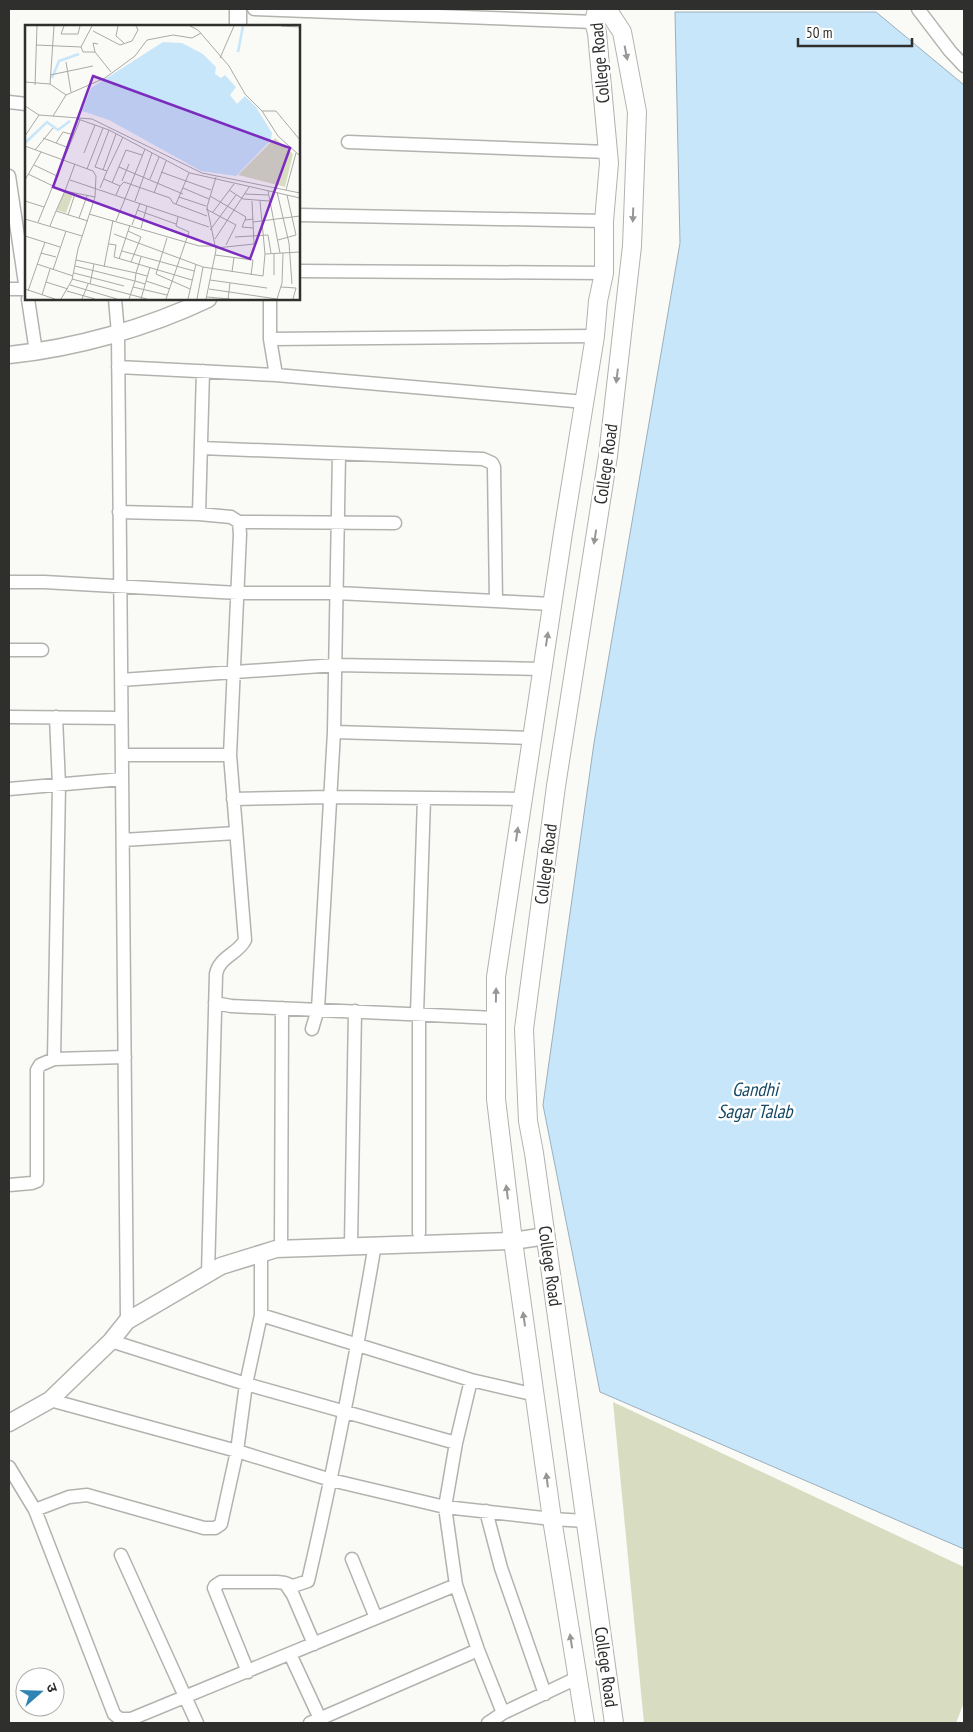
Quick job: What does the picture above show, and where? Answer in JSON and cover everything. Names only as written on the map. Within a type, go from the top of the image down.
[{"type":"main road","name":"College Road","points":[[608,9],[622,32],[637,112],[632,246],[608,456],[556,786],[524,1029],[528,1121],[546,1236],[614,1723]]},
{"type":"main road","name":"College Road","points":[[585,1723],[552,1519],[513,1241],[496,1100],[495,1018],[496,977],[552,604],[596,336],[598,301],[604,273],[604,221],[609,164],[595,15]]},
{"type":"street","points":[[238,9],[238,25]]},
{"type":"street","points":[[254,9],[595,15]]},
{"type":"street","points":[[918,9],[964,66]]},
{"type":"street","points":[[9,102],[25,104]]},
{"type":"street","points":[[348,142],[608,152]]},
{"type":"street","points":[[9,176],[9,191],[25,284]]},
{"type":"street","points":[[300,214],[604,221]]},
{"type":"street","points":[[300,271],[604,273]]},
{"type":"street","points":[[9,290],[25,290]]},
{"type":"street","points":[[28,300],[36,352]]},
{"type":"street","points":[[115,300],[118,333],[127,1320]]},
{"type":"street","points":[[9,355],[36,352],[118,333],[173,315],[206,300]]},
{"type":"street","points":[[270,300],[270,339],[276,375]]},
{"type":"street","points":[[270,339],[596,336]]},
{"type":"street","points":[[118,367],[276,375],[585,402]]},
{"type":"street","points":[[199,514],[203,371]]},
{"type":"street","points":[[201,448],[484,459],[492,463],[494,467],[496,601]]},
{"type":"street","points":[[312,1029],[318,1010],[334,732],[339,454]]},
{"type":"street","points":[[119,512],[199,514],[231,517],[239,522],[396,523]]},
{"type":"street","points":[[208,1274],[217,969],[222,961],[242,946],[245,940],[230,755],[238,593],[239,522]]},
{"type":"street","points":[[9,582],[44,582],[120,588],[238,593],[337,593],[552,604]]},
{"type":"street","points":[[9,650],[42,650]]},
{"type":"street","points":[[121,680],[336,665],[542,669]]},
{"type":"street","points":[[9,718],[121,718]]},
{"type":"street","points":[[54,1059],[59,785],[56,718]]},
{"type":"street","points":[[334,732],[532,738]]},
{"type":"street","points":[[122,755],[230,755]]},
{"type":"street","points":[[9,789],[122,780]]},
{"type":"street","points":[[233,799],[330,797],[523,799]]},
{"type":"street","points":[[419,1234],[419,1014],[417,1014],[424,798]]},
{"type":"street","points":[[122,840],[236,833]]},
{"type":"street","points":[[215,1003],[230,1006],[495,1018]]},
{"type":"street","points":[[281,1249],[282,1008]]},
{"type":"street","points":[[351,1245],[355,1011]]},
{"type":"street","points":[[9,1185],[37,1181],[37,1070],[40,1065],[54,1059],[125,1057]]},
{"type":"street","points":[[9,1423],[50,1400],[111,1341],[127,1320],[222,1266],[281,1249],[375,1244],[513,1241],[546,1236]]},
{"type":"street","points":[[248,1672],[214,1588],[221,1582],[277,1582],[293,1586],[308,1581],[345,1412],[375,1244]]},
{"type":"street","points":[[35,1510],[69,1497],[87,1495],[204,1528],[215,1528],[221,1524],[237,1451],[246,1384],[261,1315],[261,1254]]},
{"type":"street","points":[[261,1315],[471,1380],[536,1396]]},
{"type":"street","points":[[111,1341],[246,1384],[456,1443]]},
{"type":"street","points":[[471,1380],[456,1443],[445,1506],[456,1585],[478,1650],[503,1713]]},
{"type":"street","points":[[50,1400],[237,1451],[330,1480],[445,1506],[552,1519],[586,1521]]},
{"type":"street","points":[[9,1467],[35,1510],[114,1714],[120,1719],[131,1719],[456,1585]]},
{"type":"street","points":[[486,1511],[501,1568],[544,1694]]},
{"type":"street","points":[[121,1555],[197,1723]]},
{"type":"street","points":[[352,1559],[376,1618]]},
{"type":"street","points":[[285,1583],[293,1595],[314,1644]]},
{"type":"street","points":[[290,1654],[318,1722],[478,1650]]},
{"type":"street","points":[[488,1723],[503,1713],[577,1678]]},
{"type":"green space","points":[[613,1402],[964,1567],[964,1702],[956,1723],[644,1723]]},
{"type":"water","name":"Gandhi Sagar Talab","points":[[675,12],[876,12],[964,85],[964,1549],[600,1392],[543,1105],[594,743],[680,243]]}]
